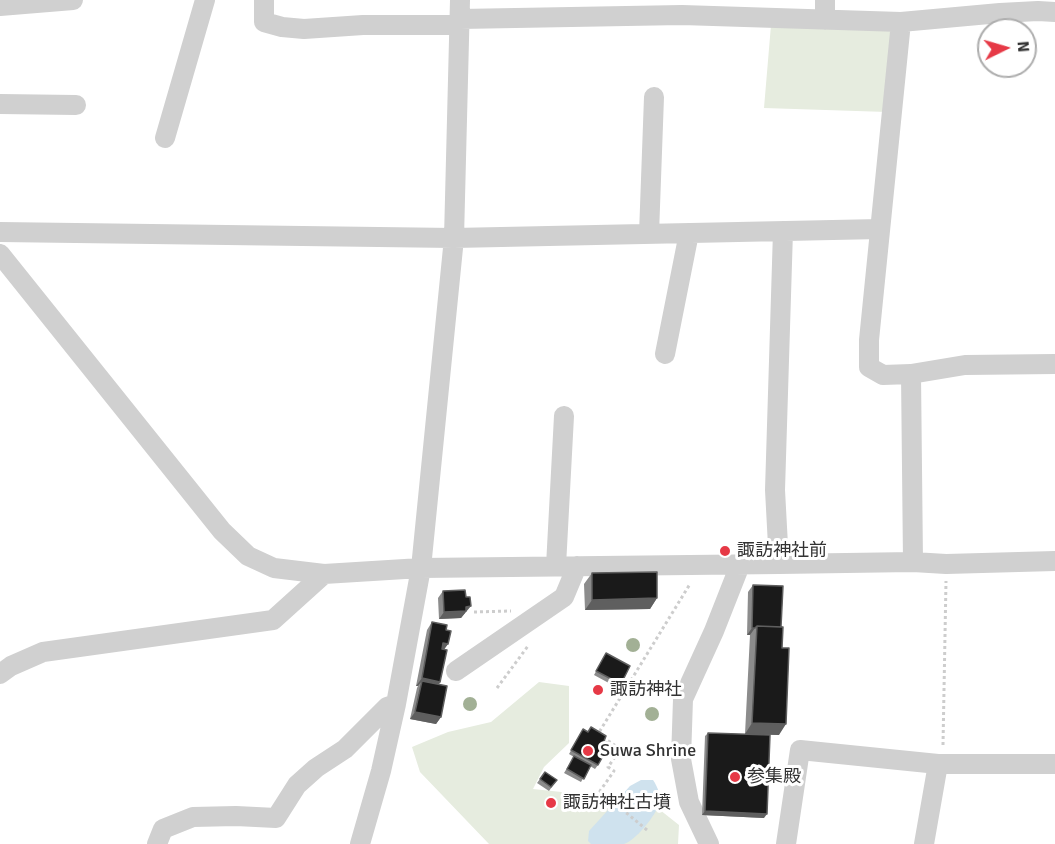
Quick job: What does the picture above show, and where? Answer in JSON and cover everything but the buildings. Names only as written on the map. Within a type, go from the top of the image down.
[{"type":"street","points":[[0,6],[73,0]]},
{"type":"street","points":[[165,138],[205,0]]},
{"type":"street","points":[[264,0],[264,22],[282,27],[304,29],[460,15],[682,8],[825,20],[901,22],[1000,7],[1055,12]]},
{"type":"street","points":[[825,0],[825,20]]},
{"type":"street","points":[[360,844],[381,771],[396,704],[421,568],[454,237],[460,15]]},
{"type":"street","points":[[901,22],[869,340],[869,367],[882,375],[911,374],[965,365],[1055,364]]},
{"type":"street","points":[[649,234],[654,97]]},
{"type":"street","points":[[0,104],[76,105]]},
{"type":"street","points":[[0,232],[454,237],[880,229]]},
{"type":"street","points":[[779,564],[775,490],[783,231]]},
{"type":"street","points":[[665,354],[689,233]]},
{"type":"street","points":[[0,254],[222,531],[248,556],[274,568],[324,574],[421,568],[1055,561]]},
{"type":"street","points":[[911,374],[913,562]]},
{"type":"street","points":[[556,566],[564,416]]},
{"type":"street","points":[[709,844],[689,802],[681,759],[683,699],[714,631],[740,565]]},
{"type":"street","points":[[456,671],[564,597],[577,566]]},
{"type":"street","points":[[0,674],[11,666],[43,652],[273,620],[324,574]]},
{"type":"street","points":[[157,844],[163,829],[193,817],[276,818],[297,785],[316,768],[345,749],[387,707],[396,704]]},
{"type":"street","points":[[786,844],[800,750],[938,764],[1055,764]]},
{"type":"street","points":[[924,844],[938,764]]},
{"type":"path","points":[[938,764],[943,754],[946,564]]},
{"type":"path","points":[[647,830],[600,791],[614,771],[608,767],[617,754],[613,751],[616,746],[598,734],[702,565]]},
{"type":"shaded area","points":[[771,25],[895,26],[887,112],[764,108]]},
{"type":"shaded area","points":[[539,682],[569,686],[569,743],[544,767],[533,789],[571,793],[609,802],[655,806],[679,825],[678,844],[489,844],[420,772],[412,747],[448,732],[491,722]]},
{"type":"water","points":[[641,780],[653,780],[658,789],[659,804],[648,822],[634,838],[624,844],[591,844],[588,841],[589,831],[630,786]]},
{"type":"place","name":"諏訪神社前","points":[[725,551]]},
{"type":"place","name":"諏訪神社","points":[[598,690]]},
{"type":"place","name":"Suwa Shrine","points":[[588,751]]},
{"type":"place","name":"参集殿","points":[[735,777]]},
{"type":"place","name":"諏訪神社古墳","points":[[551,803]]}]
